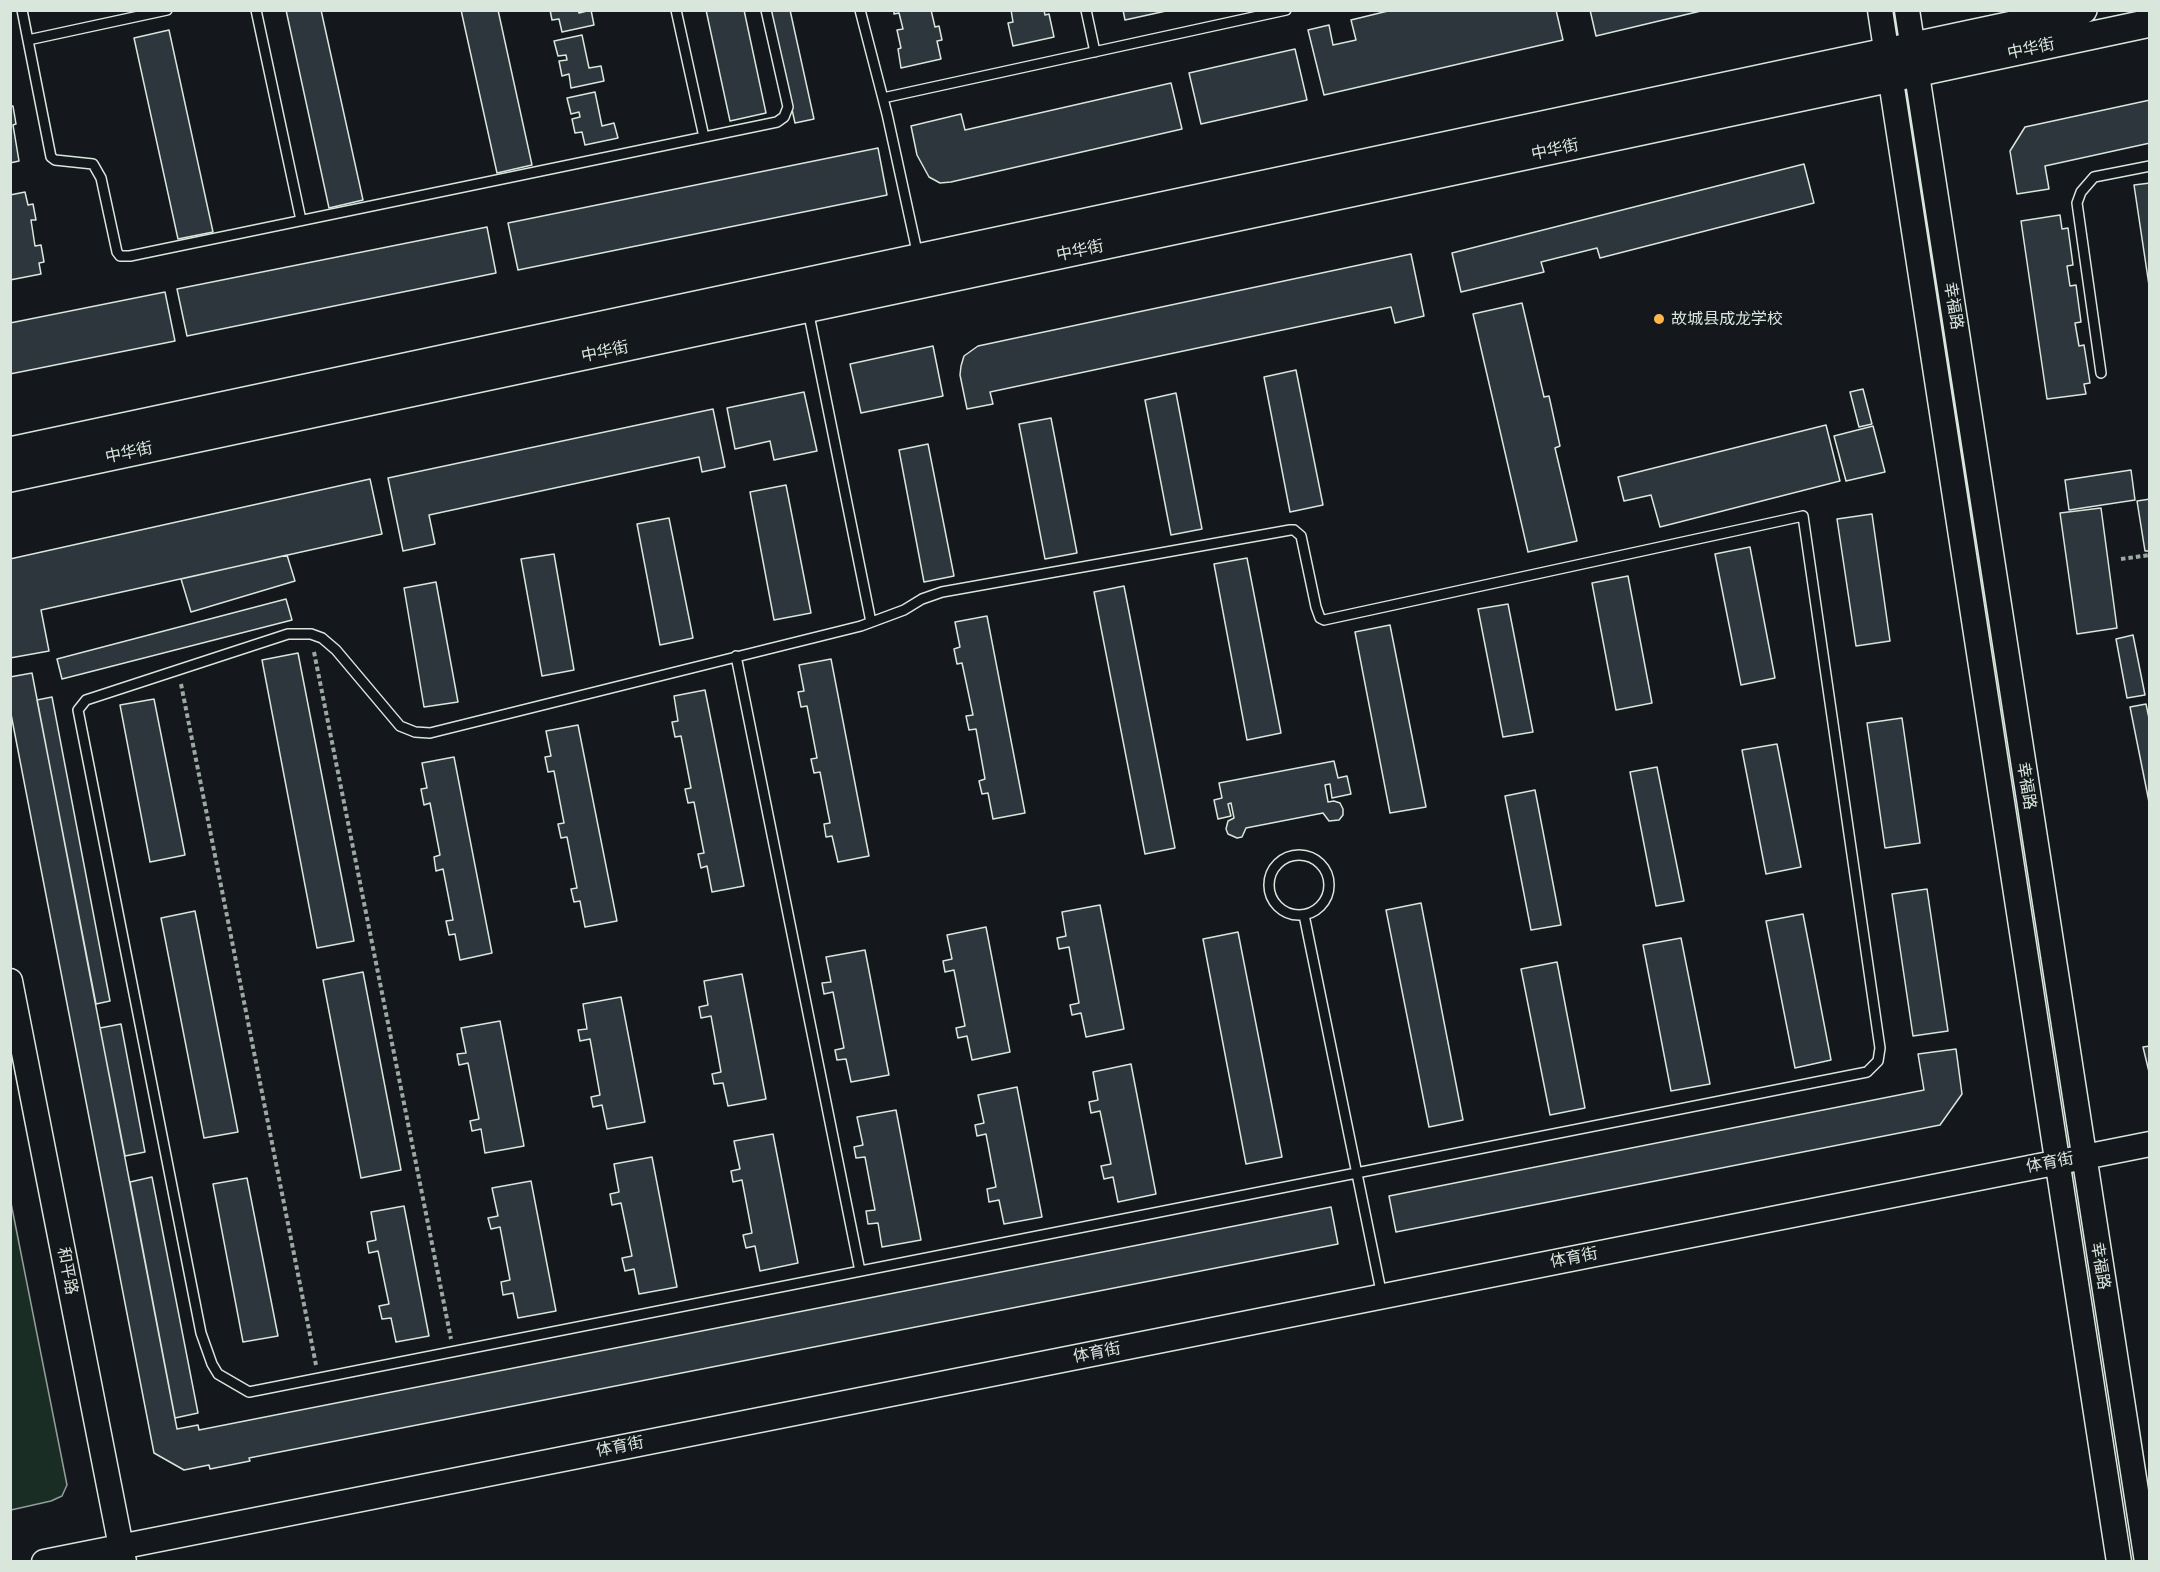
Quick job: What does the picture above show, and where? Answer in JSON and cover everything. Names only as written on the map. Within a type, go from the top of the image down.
[{"type":"main road","name":"中华街","points":[[1915,60],[2083,10]]},
{"type":"main road","name":"中华街","points":[[10,451],[919,258],[1888,65],[2150,23]]},
{"type":"main road","name":"中华街","points":[[10,478],[808,309],[1888,65]]},
{"type":"street","name":"幸福路","points":[[1880,10],[2119,1562]]},
{"type":"street","name":"幸福路","points":[[1907,10],[2147,1562]]},
{"type":"street","name":"和平路","points":[[10,981],[123,1554]]},
{"type":"street","name":"体育街","points":[[44,1562],[123,1554],[1382,1296],[2150,1144]]},
{"type":"lane","points":[[22,10],[51,157],[55,160],[93,164],[101,178],[117,252],[120,256],[130,256],[777,122],[784,117],[788,107],[766,10]]},
{"type":"lane","points":[[28,40],[166,10]]},
{"type":"lane","points":[[256,10],[301,220]]},
{"type":"lane","points":[[676,10],[704,137]]},
{"type":"lane","points":[[860,10],[883,98],[919,258]]},
{"type":"lane","points":[[1086,10],[1095,52]]},
{"type":"lane","points":[[883,98],[1286,10]]},
{"type":"lane","points":[[2101,374],[2077,203],[2081,192],[2094,177],[2150,166]]},
{"type":"lane","points":[[808,309],[871,622]]},
{"type":"lane","points":[[1803,516],[1880,1048],[1878,1061],[1867,1072],[249,1392],[218,1374],[212,1364],[199,1321],[78,710],[86,700],[288,634],[311,633],[322,638],[336,650],[400,726],[415,732],[430,734],[871,622],[942,592],[1290,530],[1294,530],[1301,536],[1320,618],[1333,620],[1803,516]]},
{"type":"lane","points":[[736,656],[860,1271]]},
{"type":"lane","points":[[1296,854],[1316,859],[1324,866],[1328,876],[1327,898],[1318,910],[1304,915],[1288,914],[1282,910],[1276,904],[1269,883],[1271,872],[1277,863],[1285,857],[1296,854]]},
{"type":"lane","points":[[1304,915],[1382,1296]]},
{"type":"path","points":[[2121,559],[2150,555]]},
{"type":"path","points":[[311,633],[454,1351]]},
{"type":"path","points":[[178,670],[319,1378]]},
{"type":"green space","points":[[11,1203],[67,1485],[62,1496],[51,1501],[11,1510]]},
{"type":"building","points":[[286,10],[321,10],[363,200],[329,208]]},
{"type":"building","points":[[461,10],[498,10],[532,165],[497,173]]},
{"type":"building","points":[[550,10],[578,10],[579,13],[591,10],[594,25],[562,32],[559,19],[552,20]]},
{"type":"building","points":[[706,10],[744,10],[766,113],[730,121]]},
{"type":"building","points":[[770,10],[790,10],[814,119],[795,123]]},
{"type":"building","points":[[894,10],[931,10],[935,27],[939,26],[942,40],[937,41],[941,59],[901,68],[898,49],[901,48],[897,30],[903,29],[899,13],[894,14]]},
{"type":"building","points":[[1011,10],[1044,10],[1045,15],[1049,14],[1054,37],[1013,46],[1008,23],[1013,22]]},
{"type":"building","points":[[1123,10],[1166,10],[1166,11],[1125,20]]},
{"type":"building","points":[[1392,10],[1556,10],[1563,40],[1324,95],[1308,30],[1329,25],[1333,45],[1356,40],[1351,20]]},
{"type":"building","points":[[1590,10],[1705,10],[1596,36]]},
{"type":"building","points":[[169,30],[213,232],[178,239],[134,38]]},
{"type":"building","points":[[582,35],[589,68],[601,66],[604,81],[571,88],[569,74],[562,76],[559,61],[567,60],[566,55],[558,56],[554,41]]},
{"type":"building","points":[[1295,49],[1307,100],[1201,124],[1189,73]]},
{"type":"building","points":[[1171,83],[1182,129],[951,182],[940,183],[929,177],[917,155],[911,126],[961,114],[965,130]]},
{"type":"building","points":[[595,92],[602,126],[614,123],[618,138],[585,145],[582,132],[575,133],[572,119],[580,117],[579,112],[571,114],[567,98]]},
{"type":"building","points":[[2150,100],[2150,143],[2045,166],[2049,189],[2017,194],[2010,151],[2025,127]]},
{"type":"building","points":[[10,106],[13,106],[16,124],[13,125],[19,161],[10,163]]},
{"type":"building","points":[[878,148],[887,195],[518,270],[508,223]]},
{"type":"building","points":[[1804,164],[1814,203],[1600,258],[1597,248],[1541,262],[1544,272],[1461,292],[1452,253]]},
{"type":"building","points":[[2150,183],[2150,292],[2134,185]]},
{"type":"building","points":[[25,192],[28,205],[33,204],[36,220],[31,220],[35,246],[41,245],[44,262],[39,263],[41,274],[10,280],[10,195]]},
{"type":"building","points":[[2060,215],[2062,229],[2068,228],[2073,265],[2067,266],[2070,286],[2076,285],[2081,322],[2075,323],[2079,346],[2084,345],[2090,383],[2084,384],[2086,394],[2047,399],[2021,221]]},
{"type":"building","points":[[487,227],[496,273],[187,336],[177,289]]},
{"type":"building","points":[[1411,254],[1424,316],[1395,323],[1391,307],[990,392],[993,404],[967,409],[960,375],[961,366],[964,356],[978,346]]},
{"type":"building","points":[[165,292],[175,341],[10,374],[10,323]]},
{"type":"building","points":[[1522,303],[1544,397],[1549,396],[1560,446],[1555,448],[1577,541],[1528,552],[1473,314]]},
{"type":"building","points":[[933,346],[943,396],[861,413],[850,364]]},
{"type":"building","points":[[1296,370],[1323,505],[1290,512],[1264,377]]},
{"type":"building","points":[[1863,389],[1872,424],[1859,427],[1850,392]]},
{"type":"building","points":[[804,392],[817,451],[774,460],[770,441],[735,449],[727,408]]},
{"type":"building","points":[[1176,393],[1202,529],[1171,535],[1145,400]]},
{"type":"building","points":[[713,409],[725,467],[702,472],[699,457],[429,515],[435,544],[403,551],[388,478]]},
{"type":"building","points":[[1051,418],[1077,553],[1045,559],[1019,424]]},
{"type":"building","points":[[1826,425],[1840,481],[1660,527],[1651,495],[1624,501],[1618,477]]},
{"type":"building","points":[[1873,426],[1885,472],[1846,481],[1834,436]]},
{"type":"building","points":[[928,444],[954,576],[924,582],[899,450]]},
{"type":"building","points":[[2131,470],[2135,500],[2069,510],[2065,480]]},
{"type":"building","points":[[370,479],[382,534],[41,610],[49,651],[10,658],[10,559]]},
{"type":"building","points":[[786,485],[811,613],[774,620],[750,492]]},
{"type":"building","points":[[2150,499],[2150,551],[2145,551],[2137,501]]},
{"type":"building","points":[[2101,508],[2117,628],[2077,634],[2060,513]]},
{"type":"building","points":[[1872,514],[1890,641],[1856,646],[1837,519]]},
{"type":"building","points":[[669,518],[693,638],[660,645],[637,524]]},
{"type":"building","points":[[1750,547],[1775,678],[1741,685],[1715,554]]},
{"type":"building","points":[[554,554],[574,670],[542,676],[521,559]]},
{"type":"building","points":[[287,555],[295,581],[191,612],[181,579]]},
{"type":"building","points":[[1247,558],[1281,733],[1247,740],[1214,564]]},
{"type":"building","points":[[1628,576],[1652,703],[1616,710],[1592,583]]},
{"type":"building","points":[[436,582],[458,702],[424,707],[404,588]]},
{"type":"building","points":[[1124,586],[1175,848],[1145,854],[1094,592]]},
{"type":"building","points":[[286,599],[292,620],[62,679],[57,659]]},
{"type":"building","points":[[1508,604],[1533,732],[1503,737],[1478,609]]},
{"type":"building","points":[[987,616],[1025,813],[993,819],[988,793],[982,794],[979,781],[985,779],[976,729],[969,730],[966,716],[973,715],[962,663],[957,664],[954,649],[960,647],[955,622]]},
{"type":"building","points":[[1390,625],[1426,807],[1390,813],[1355,632]]},
{"type":"building","points":[[2133,635],[2145,695],[2127,698],[2116,639]]},
{"type":"building","points":[[298,653],[354,941],[317,948],[262,660]]},
{"type":"building","points":[[831,659],[869,856],[838,862],[832,836],[826,837],[824,824],[830,823],[820,772],[814,773],[811,759],[817,758],[807,706],[801,707],[798,692],[804,691],[799,665]]},
{"type":"building","points":[[32,673],[177,1429],[198,1425],[199,1430],[1331,1207],[1338,1244],[249,1458],[250,1461],[210,1469],[209,1465],[184,1470],[154,1453],[10,709],[10,677]]},
{"type":"building","points":[[705,690],[744,886],[712,892],[707,866],[701,868],[698,854],[704,853],[694,802],[688,803],[685,789],[691,788],[681,736],[675,737],[672,722],[678,721],[674,696]]},
{"type":"building","points":[[52,697],[110,1001],[96,1004],[37,700]]},
{"type":"building","points":[[154,699],[185,855],[150,862],[120,705]]},
{"type":"building","points":[[2146,704],[2150,723],[2150,807],[2130,707]]},
{"type":"building","points":[[1902,718],[1920,843],[1885,848],[1867,723]]},
{"type":"building","points":[[578,725],[617,921],[585,927],[580,901],[574,902],[571,889],[577,888],[567,837],[561,838],[558,824],[564,823],[554,771],[548,772],[545,757],[551,756],[546,731]]},
{"type":"building","points":[[1777,744],[1801,867],[1766,874],[1742,750]]},
{"type":"building","points":[[454,757],[492,953],[460,960],[455,934],[449,935],[446,921],[453,920],[443,869],[436,871],[434,857],[440,855],[430,803],[424,805],[421,789],[427,788],[422,763]]},
{"type":"building","points":[[1334,761],[1338,778],[1347,776],[1351,794],[1332,798],[1330,784],[1325,785],[1328,802],[1340,803],[1343,809],[1343,815],[1339,820],[1329,821],[1323,813],[1246,828],[1242,837],[1237,838],[1228,834],[1226,829],[1228,821],[1234,818],[1231,803],[1228,804],[1231,816],[1218,819],[1214,800],[1222,798],[1219,783]]},
{"type":"building","points":[[1657,767],[1684,901],[1656,906],[1630,772]]},
{"type":"building","points":[[1535,790],[1561,925],[1531,930],[1505,796]]},
{"type":"building","points":[[1927,889],[1948,1031],[1913,1036],[1892,894]]},
{"type":"building","points":[[1421,903],[1463,1120],[1429,1127],[1386,910]]},
{"type":"building","points":[[1100,905],[1124,1029],[1086,1037],[1081,1013],[1072,1015],[1070,1005],[1079,1003],[1069,947],[1059,949],[1057,938],[1066,936],[1062,912]]},
{"type":"building","points":[[195,911],[238,1132],[204,1138],[161,918]]},
{"type":"building","points":[[1803,914],[1831,1060],[1795,1068],[1766,921]]},
{"type":"building","points":[[986,927],[1010,1052],[972,1060],[967,1036],[958,1038],[956,1028],[965,1026],[954,970],[945,972],[943,961],[952,959],[947,935]]},
{"type":"building","points":[[1238,932],[1282,1157],[1246,1164],[1203,939]]},
{"type":"building","points":[[1681,938],[1710,1084],[1671,1091],[1643,945]]},
{"type":"building","points":[[865,950],[889,1075],[851,1082],[846,1059],[837,1060],[835,1050],[844,1048],[833,992],[824,994],[822,983],[831,982],[826,957]]},
{"type":"building","points":[[1557,962],[1585,1108],[1550,1115],[1521,969]]},
{"type":"building","points":[[363,972],[401,1170],[361,1178],[323,980]]},
{"type":"building","points":[[742,974],[766,1099],[728,1106],[723,1083],[714,1084],[712,1074],[721,1072],[711,1016],[701,1018],[699,1007],[708,1005],[704,981]]},
{"type":"building","points":[[621,997],[645,1122],[607,1129],[602,1105],[593,1107],[591,1097],[600,1095],[590,1039],[580,1041],[578,1030],[587,1029],[583,1004]]},
{"type":"building","points":[[500,1021],[524,1146],[485,1153],[481,1129],[472,1131],[470,1121],[479,1119],[468,1063],[459,1065],[457,1054],[466,1053],[461,1028]]},
{"type":"building","points":[[121,1024],[145,1152],[125,1156],[100,1028]]},
{"type":"building","points":[[2150,1046],[2150,1076],[2143,1047]]},
{"type":"building","points":[[1956,1049],[1962,1094],[1940,1125],[1396,1232],[1389,1196],[1924,1090],[1918,1054]]},
{"type":"building","points":[[1131,1064],[1156,1194],[1118,1202],[1113,1177],[1104,1179],[1101,1166],[1111,1164],[1100,1111],[1091,1113],[1089,1102],[1098,1100],[1093,1072]]},
{"type":"building","points":[[1017,1087],[1042,1217],[1004,1224],[999,1200],[989,1202],[987,1189],[996,1187],[986,1134],[977,1136],[975,1125],[984,1123],[978,1095]]},
{"type":"building","points":[[896,1110],[921,1240],[882,1247],[878,1223],[868,1224],[866,1211],[875,1210],[865,1157],[856,1158],[854,1147],[863,1145],[857,1117]]},
{"type":"building","points":[[773,1134],[798,1263],[760,1271],[755,1246],[746,1248],[743,1235],[752,1233],[742,1180],[733,1182],[731,1171],[740,1169],[734,1141]]},
{"type":"building","points":[[652,1157],[677,1287],[639,1294],[634,1269],[625,1271],[622,1258],[632,1256],[621,1203],[612,1205],[610,1194],[619,1192],[614,1164]]},
{"type":"building","points":[[152,1177],[198,1413],[175,1418],[130,1182]]},
{"type":"building","points":[[247,1178],[278,1336],[243,1342],[213,1184]]},
{"type":"building","points":[[531,1181],[556,1311],[518,1318],[513,1293],[503,1295],[501,1282],[510,1280],[500,1227],[491,1229],[488,1218],[498,1216],[492,1188]]},
{"type":"building","points":[[404,1206],[429,1336],[396,1342],[391,1318],[382,1319],[379,1306],[389,1304],[378,1251],[369,1253],[367,1242],[376,1240],[371,1212]]},
{"type":"place","name":"故城县成龙学校","points":[[1659,319]]}]
